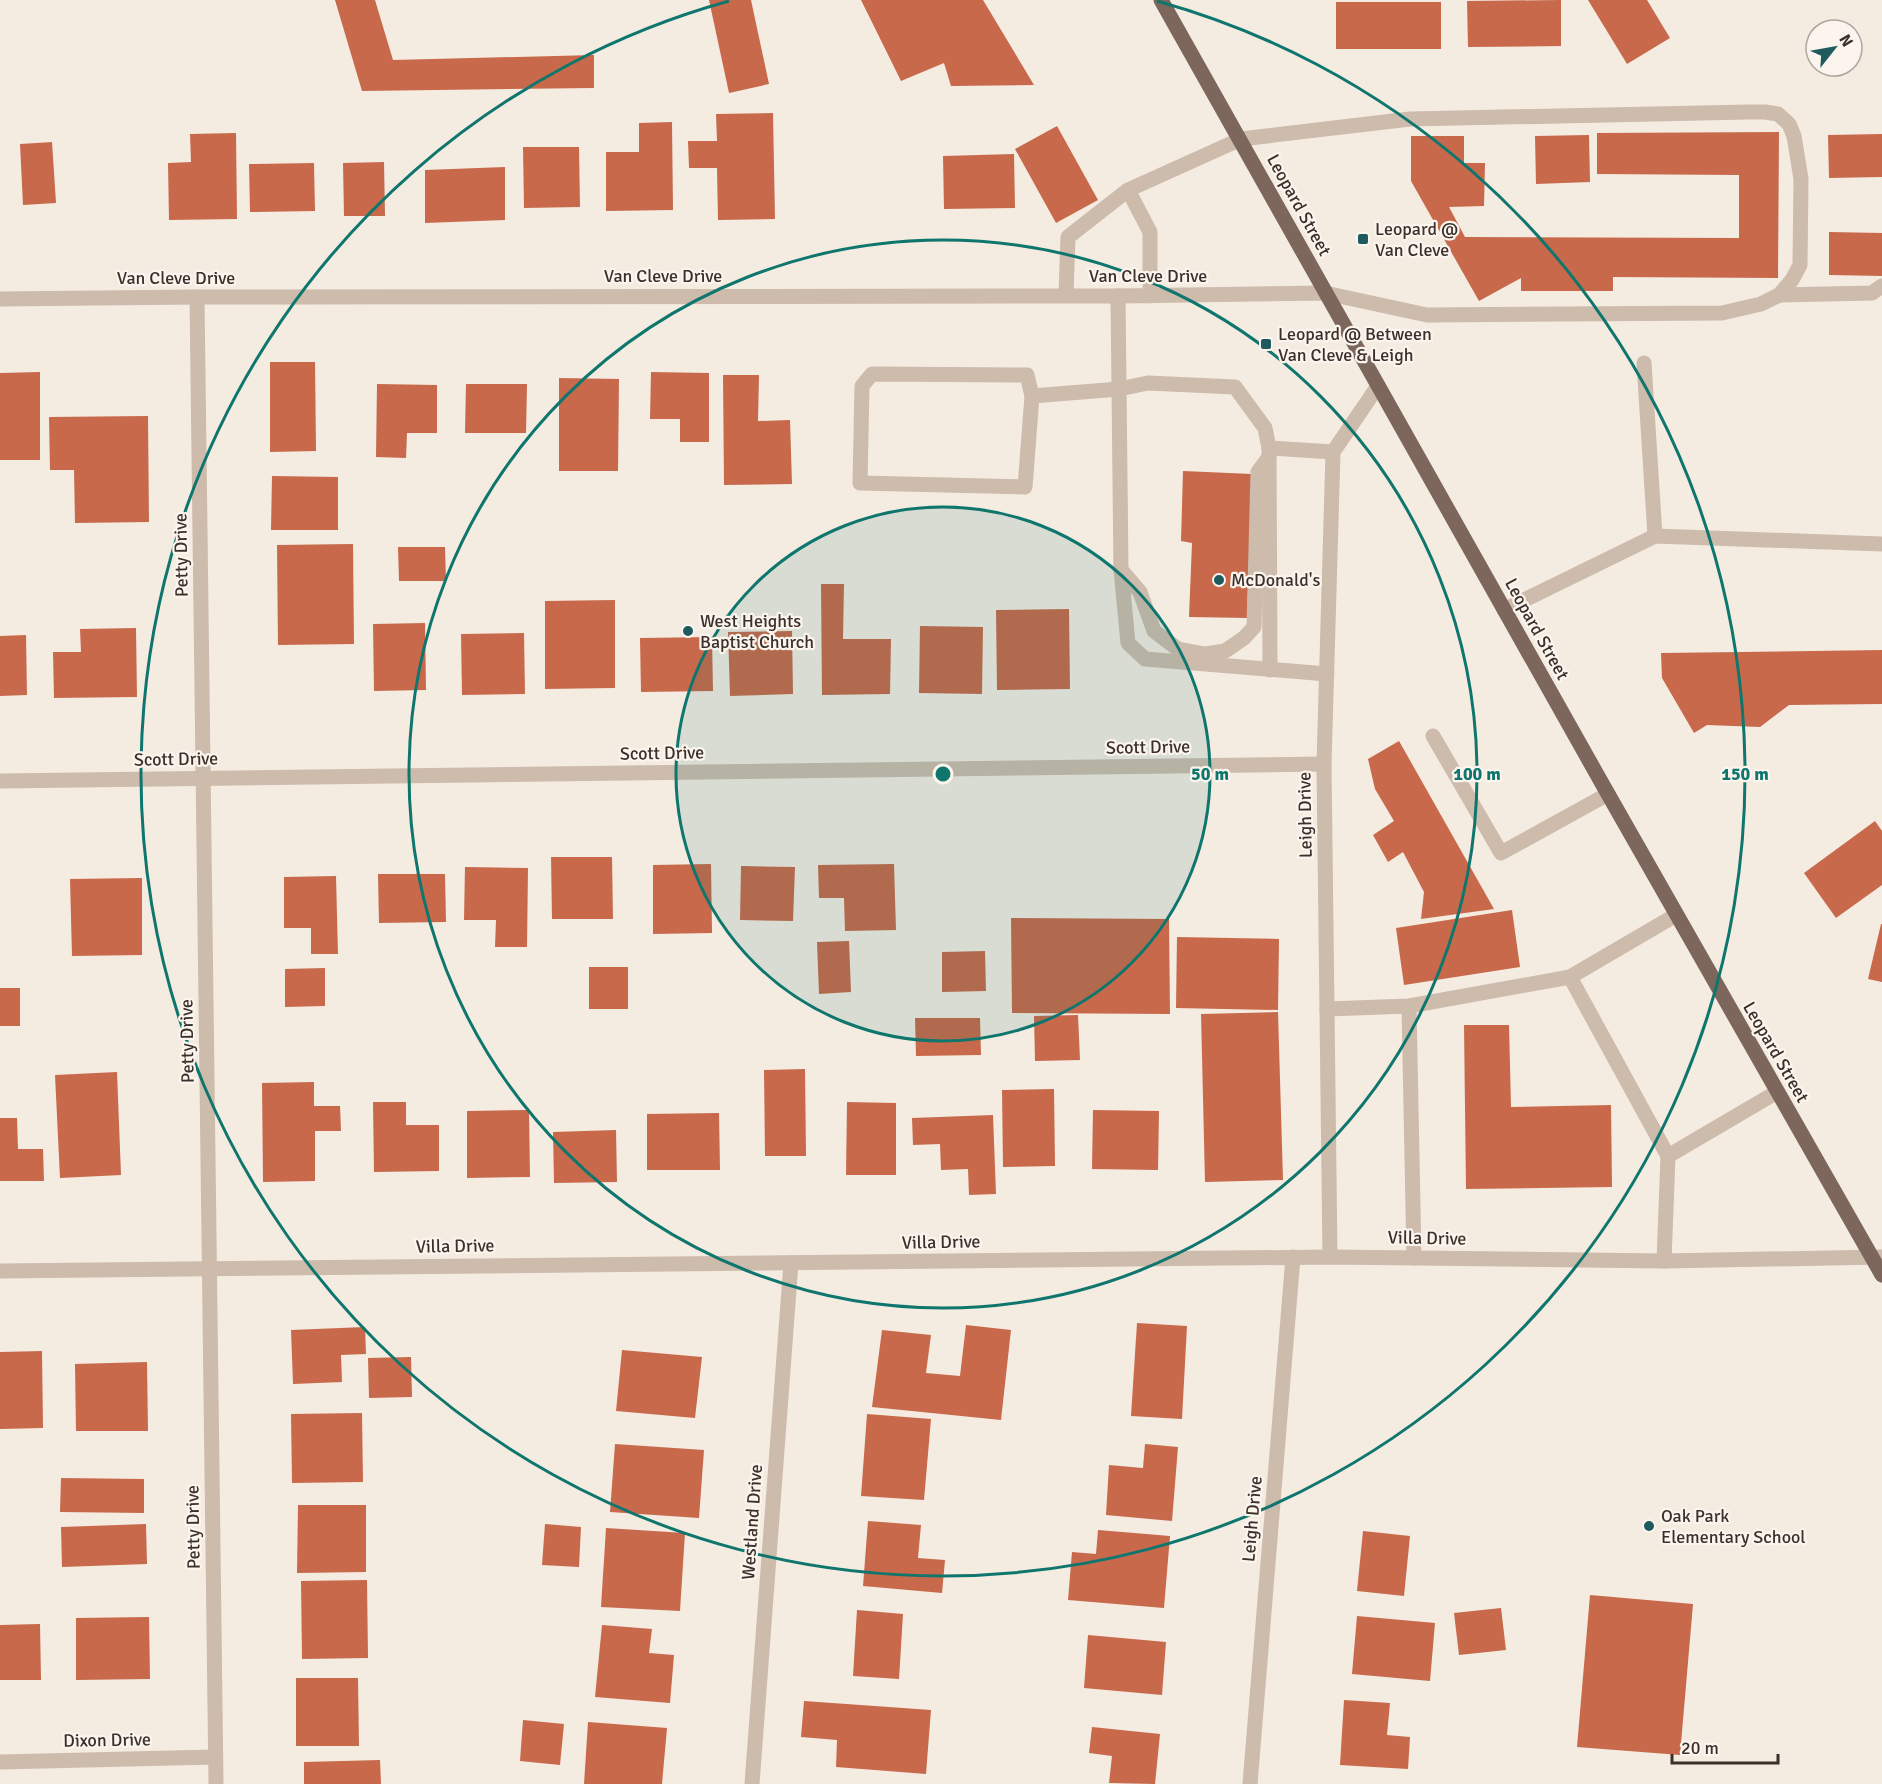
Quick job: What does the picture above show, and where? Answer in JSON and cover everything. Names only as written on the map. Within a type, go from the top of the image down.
[{"type":"main road","name":"Leopard Street","points":[[1161,0],[1676,915],[1777,1092],[1877,1257],[1882,1275]]},
{"type":"street","points":[[1066,295],[1068,237],[1128,190],[1241,139],[1410,119],[1765,112],[1778,114],[1789,124],[1794,135],[1801,179],[1800,266],[1779,295]]},
{"type":"street","points":[[1128,190],[1150,232],[1150,296]]},
{"type":"street","points":[[1779,295],[1872,293],[1882,286]]},
{"type":"street","name":"Van Cleve Drive","points":[[0,299],[1150,296],[1325,293],[1427,315],[1722,313],[1761,304],[1779,295]]},
{"type":"street","points":[[1118,296],[1121,570],[1128,643],[1145,659],[1327,674]]},
{"type":"street","name":"Petty Drive","points":[[197,297],[216,1784]]},
{"type":"street","points":[[1644,363],[1655,536]]},
{"type":"street","points":[[872,374],[1027,375],[1032,396],[1025,488],[860,483],[862,386],[872,374]]},
{"type":"street","points":[[1032,396],[1119,389],[1148,383],[1235,387],[1265,428],[1269,453],[1270,670]]},
{"type":"street","points":[[1269,453],[1333,452],[1378,386]]},
{"type":"street","name":"Leigh Drive","points":[[1330,1257],[1324,764],[1333,452]]},
{"type":"street","points":[[1121,570],[1140,592],[1154,631],[1178,650],[1205,654],[1225,651],[1244,638],[1254,627],[1258,472],[1269,453]]},
{"type":"street","points":[[1504,610],[1655,536],[1882,544]]},
{"type":"street","points":[[1433,736],[1501,853],[1608,794]]},
{"type":"street","name":"Scott Drive","points":[[0,781],[1324,764]]},
{"type":"street","points":[[1327,1010],[1409,1006],[1570,977],[1676,915]]},
{"type":"street","points":[[1570,977],[1668,1156],[1664,1261]]},
{"type":"street","points":[[1409,1006],[1414,1258]]},
{"type":"street","points":[[1668,1156],[1777,1092]]},
{"type":"street","name":"Leigh Drive","points":[[1250,1784],[1293,1257]]},
{"type":"street","name":"Villa Drive","points":[[0,1270],[1293,1257],[1664,1261],[1877,1257]]},
{"type":"street","name":"Westland Drive","points":[[752,1784],[791,1263]]},
{"type":"street","name":"Dixon Drive","points":[[0,1762],[215,1757]]},
{"type":"building","points":[[335,0],[375,0],[393,60],[594,55],[594,88],[362,91]]},
{"type":"building","points":[[709,0],[751,0],[769,84],[729,93]]},
{"type":"building","points":[[861,0],[983,0],[1034,85],[951,86],[944,63],[901,81]]},
{"type":"building","points":[[1561,0],[1561,46],[1468,47],[1467,1]]},
{"type":"building","points":[[1588,0],[1647,0],[1670,38],[1627,64]]},
{"type":"building","points":[[1336,2],[1441,2],[1441,49],[1336,49]]},
{"type":"building","points":[[773,113],[775,219],[718,220],[717,168],[689,168],[688,141],[717,141],[716,114]]},
{"type":"building","points":[[672,122],[673,210],[606,211],[606,152],[639,152],[639,123]]},
{"type":"building","points":[[1057,126],[1098,200],[1056,223],[1015,149]]},
{"type":"building","points":[[1779,132],[1778,278],[1613,277],[1613,291],[1521,291],[1521,278],[1479,301],[1411,181],[1411,136],[1464,136],[1464,163],[1485,163],[1484,206],[1449,207],[1465,237],[1739,238],[1739,175],[1597,174],[1597,133]]},
{"type":"building","points":[[236,133],[237,219],[169,220],[168,163],[191,162],[190,134]]},
{"type":"building","points":[[1882,134],[1882,177],[1829,178],[1828,135]]},
{"type":"building","points":[[1589,135],[1590,182],[1536,184],[1535,136]]},
{"type":"building","points":[[52,142],[56,203],[23,205],[20,144]]},
{"type":"building","points":[[523,147],[579,147],[580,207],[524,208]]},
{"type":"building","points":[[1014,154],[1015,208],[944,209],[943,156]]},
{"type":"building","points":[[384,162],[385,216],[344,216],[343,163]]},
{"type":"building","points":[[314,163],[315,211],[250,212],[249,164]]},
{"type":"building","points":[[505,167],[505,220],[425,223],[425,170]]},
{"type":"building","points":[[1829,232],[1882,233],[1882,276],[1829,275]]},
{"type":"building","points":[[270,362],[315,362],[316,451],[270,452]]},
{"type":"building","points":[[40,372],[40,460],[0,460],[0,373]]},
{"type":"building","points":[[651,372],[709,373],[709,442],[680,442],[680,419],[650,419]]},
{"type":"building","points":[[723,375],[759,375],[758,421],[790,420],[792,484],[724,485]]},
{"type":"building","points":[[559,378],[619,379],[618,471],[559,471]]},
{"type":"building","points":[[377,384],[437,385],[437,433],[407,433],[406,458],[376,457]]},
{"type":"building","points":[[466,384],[527,384],[526,433],[465,433]]},
{"type":"building","points":[[148,416],[149,522],[75,523],[74,470],[50,470],[49,417]]},
{"type":"building","name":"McDonald's","points":[[1183,471],[1252,474],[1247,618],[1189,617],[1192,543],[1181,541]]},
{"type":"building","points":[[272,476],[338,477],[338,530],[271,530]]},
{"type":"building","points":[[353,544],[354,644],[278,645],[277,545]]},
{"type":"building","points":[[398,547],[445,547],[446,581],[399,581]]},
{"type":"building","points":[[821,584],[844,584],[843,639],[891,639],[890,694],[822,695]]},
{"type":"building","points":[[615,600],[615,688],[545,689],[545,601]]},
{"type":"building","points":[[1069,609],[1070,689],[997,690],[996,610]]},
{"type":"building","points":[[425,623],[426,690],[374,691],[373,624]]},
{"type":"building","points":[[920,626],[983,627],[982,694],[919,693]]},
{"type":"building","points":[[136,628],[137,697],[54,698],[53,652],[81,652],[80,629]]},
{"type":"building","points":[[792,631],[793,694],[730,696],[728,632]]},
{"type":"building","points":[[524,633],[525,694],[462,695],[461,634]]},
{"type":"building","points":[[26,635],[27,695],[0,696],[0,636]]},
{"type":"building","points":[[712,637],[713,691],[641,692],[640,638]]},
{"type":"building","points":[[1882,650],[1882,704],[1789,705],[1760,727],[1707,725],[1694,733],[1662,678],[1661,653]]},
{"type":"building","points":[[1399,741],[1494,909],[1421,919],[1424,892],[1403,852],[1388,862],[1373,835],[1394,821],[1375,789],[1368,759]]},
{"type":"building","points":[[1875,821],[1882,831],[1882,885],[1836,918],[1804,873]]},
{"type":"building","points":[[551,857],[612,857],[613,919],[552,919]]},
{"type":"building","points":[[711,864],[712,933],[653,934],[653,865]]},
{"type":"building","points":[[894,864],[896,930],[845,931],[844,898],[819,898],[818,865]]},
{"type":"building","points":[[741,866],[795,867],[793,921],[740,920]]},
{"type":"building","points":[[465,867],[528,868],[527,947],[495,947],[496,920],[464,920]]},
{"type":"building","points":[[378,874],[445,874],[446,922],[379,923]]},
{"type":"building","points":[[336,876],[338,954],[311,954],[311,928],[284,928],[284,877]]},
{"type":"building","points":[[142,878],[142,955],[72,956],[70,879]]},
{"type":"building","points":[[1512,910],[1520,967],[1404,985],[1396,928]]},
{"type":"building","points":[[1011,918],[1169,919],[1170,1014],[1012,1013]]},
{"type":"building","points":[[1882,924],[1882,982],[1868,979]]},
{"type":"building","points":[[1177,937],[1279,939],[1278,1010],[1176,1008]]},
{"type":"building","points":[[849,941],[851,992],[819,994],[817,942]]},
{"type":"building","points":[[985,951],[986,991],[942,992],[942,952]]},
{"type":"building","points":[[589,967],[628,967],[628,1009],[589,1009]]},
{"type":"building","points":[[325,968],[325,1006],[285,1007],[285,969]]},
{"type":"building","points":[[0,988],[20,988],[20,1026],[0,1026]]},
{"type":"building","points":[[1278,1012],[1283,1180],[1205,1182],[1201,1014]]},
{"type":"building","points":[[1078,1015],[1080,1060],[1035,1061],[1034,1016]]},
{"type":"building","points":[[915,1018],[980,1018],[981,1055],[916,1056]]},
{"type":"building","points":[[1464,1025],[1509,1025],[1511,1107],[1611,1105],[1612,1187],[1466,1189]]},
{"type":"building","points":[[805,1069],[806,1156],[765,1156],[764,1070]]},
{"type":"building","points":[[117,1072],[121,1175],[60,1178],[55,1075]]},
{"type":"building","points":[[314,1082],[314,1106],[340,1106],[341,1131],[315,1131],[315,1181],[263,1182],[262,1083]]},
{"type":"building","points":[[1054,1089],[1055,1166],[1003,1167],[1002,1090]]},
{"type":"building","points":[[373,1102],[406,1102],[406,1125],[439,1125],[439,1171],[374,1172]]},
{"type":"building","points":[[847,1102],[896,1103],[896,1175],[846,1175]]},
{"type":"building","points":[[529,1110],[530,1177],[467,1178],[467,1111]]},
{"type":"building","points":[[1093,1110],[1159,1111],[1158,1170],[1092,1169]]},
{"type":"building","points":[[719,1113],[720,1170],[647,1170],[647,1114]]},
{"type":"building","points":[[993,1115],[996,1194],[969,1195],[968,1169],[941,1170],[940,1144],[913,1145],[912,1118]]},
{"type":"building","points":[[0,1118],[17,1118],[18,1149],[43,1149],[44,1181],[0,1181]]},
{"type":"building","points":[[616,1130],[617,1182],[554,1183],[553,1132]]},
{"type":"building","points":[[1137,1323],[1187,1326],[1182,1419],[1131,1416]]},
{"type":"building","points":[[966,1325],[1011,1330],[1001,1420],[872,1407],[882,1330],[931,1335],[926,1373],[960,1376]]},
{"type":"building","points":[[365,1327],[366,1354],[341,1355],[342,1382],[293,1384],[291,1330]]},
{"type":"building","points":[[622,1350],[702,1357],[695,1418],[616,1411]]},
{"type":"building","points":[[42,1351],[43,1428],[0,1429],[0,1352]]},
{"type":"building","points":[[411,1357],[412,1397],[369,1398],[368,1358]]},
{"type":"building","points":[[147,1362],[148,1431],[76,1431],[75,1364]]},
{"type":"building","points":[[362,1413],[363,1482],[292,1483],[291,1414]]},
{"type":"building","points":[[867,1414],[931,1419],[924,1500],[861,1496]]},
{"type":"building","points":[[615,1444],[704,1450],[699,1518],[610,1512]]},
{"type":"building","points":[[1145,1444],[1178,1447],[1172,1521],[1106,1515],[1109,1465],[1143,1468]]},
{"type":"building","points":[[61,1478],[144,1479],[144,1513],[60,1512]]},
{"type":"building","points":[[298,1505],[366,1505],[366,1572],[297,1573]]},
{"type":"building","points":[[868,1521],[921,1525],[918,1558],[945,1560],[942,1593],[863,1586]]},
{"type":"building","points":[[146,1524],[147,1564],[62,1567],[61,1527]]},
{"type":"building","points":[[545,1524],[581,1527],[579,1567],[542,1565]]},
{"type":"building","points":[[606,1528],[685,1533],[680,1611],[601,1607]]},
{"type":"building","points":[[1098,1530],[1170,1536],[1164,1608],[1068,1600],[1072,1552],[1096,1554]]},
{"type":"building","points":[[1363,1531],[1410,1536],[1404,1596],[1357,1591]]},
{"type":"building","points":[[367,1580],[368,1658],[302,1659],[301,1581]]},
{"type":"building","points":[[1590,1595],[1693,1604],[1680,1755],[1577,1747]]},
{"type":"building","points":[[1501,1608],[1506,1650],[1459,1655],[1454,1613]]},
{"type":"building","points":[[857,1610],[903,1614],[899,1679],[853,1676]]},
{"type":"building","points":[[1357,1616],[1435,1623],[1430,1681],[1352,1674]]},
{"type":"building","points":[[149,1617],[150,1679],[76,1680],[76,1618]]},
{"type":"building","points":[[40,1624],[41,1680],[0,1680],[0,1625]]},
{"type":"building","points":[[602,1625],[652,1629],[649,1653],[674,1655],[670,1703],[595,1697]]},
{"type":"building","points":[[1088,1635],[1166,1642],[1162,1695],[1084,1688]]},
{"type":"building","points":[[296,1678],[358,1678],[359,1746],[296,1746]]},
{"type":"building","points":[[1344,1700],[1390,1703],[1387,1735],[1410,1737],[1408,1769],[1340,1765]]},
{"type":"building","points":[[804,1701],[931,1710],[926,1774],[836,1767],[837,1740],[801,1737]]},
{"type":"building","points":[[523,1720],[564,1724],[560,1765],[520,1761]]},
{"type":"building","points":[[588,1722],[667,1728],[662,1784],[584,1784]]},
{"type":"building","points":[[1092,1727],[1160,1734],[1155,1784],[1109,1783],[1112,1756],[1089,1753]]},
{"type":"building","points":[[380,1760],[381,1784],[304,1784],[304,1762]]},
{"type":"place","name":"Leopard @ Van Cleve","points":[[1363,239]]},
{"type":"place","name":"Leopard @ Between Van Cleve & Leigh","points":[[1266,344]]},
{"type":"place","name":"McDonald's","points":[[1219,580]]},
{"type":"place","name":"West Heights Baptist Church","points":[[688,631]]},
{"type":"place","name":"Oak Park Elementary School","points":[[1649,1526]]}]
